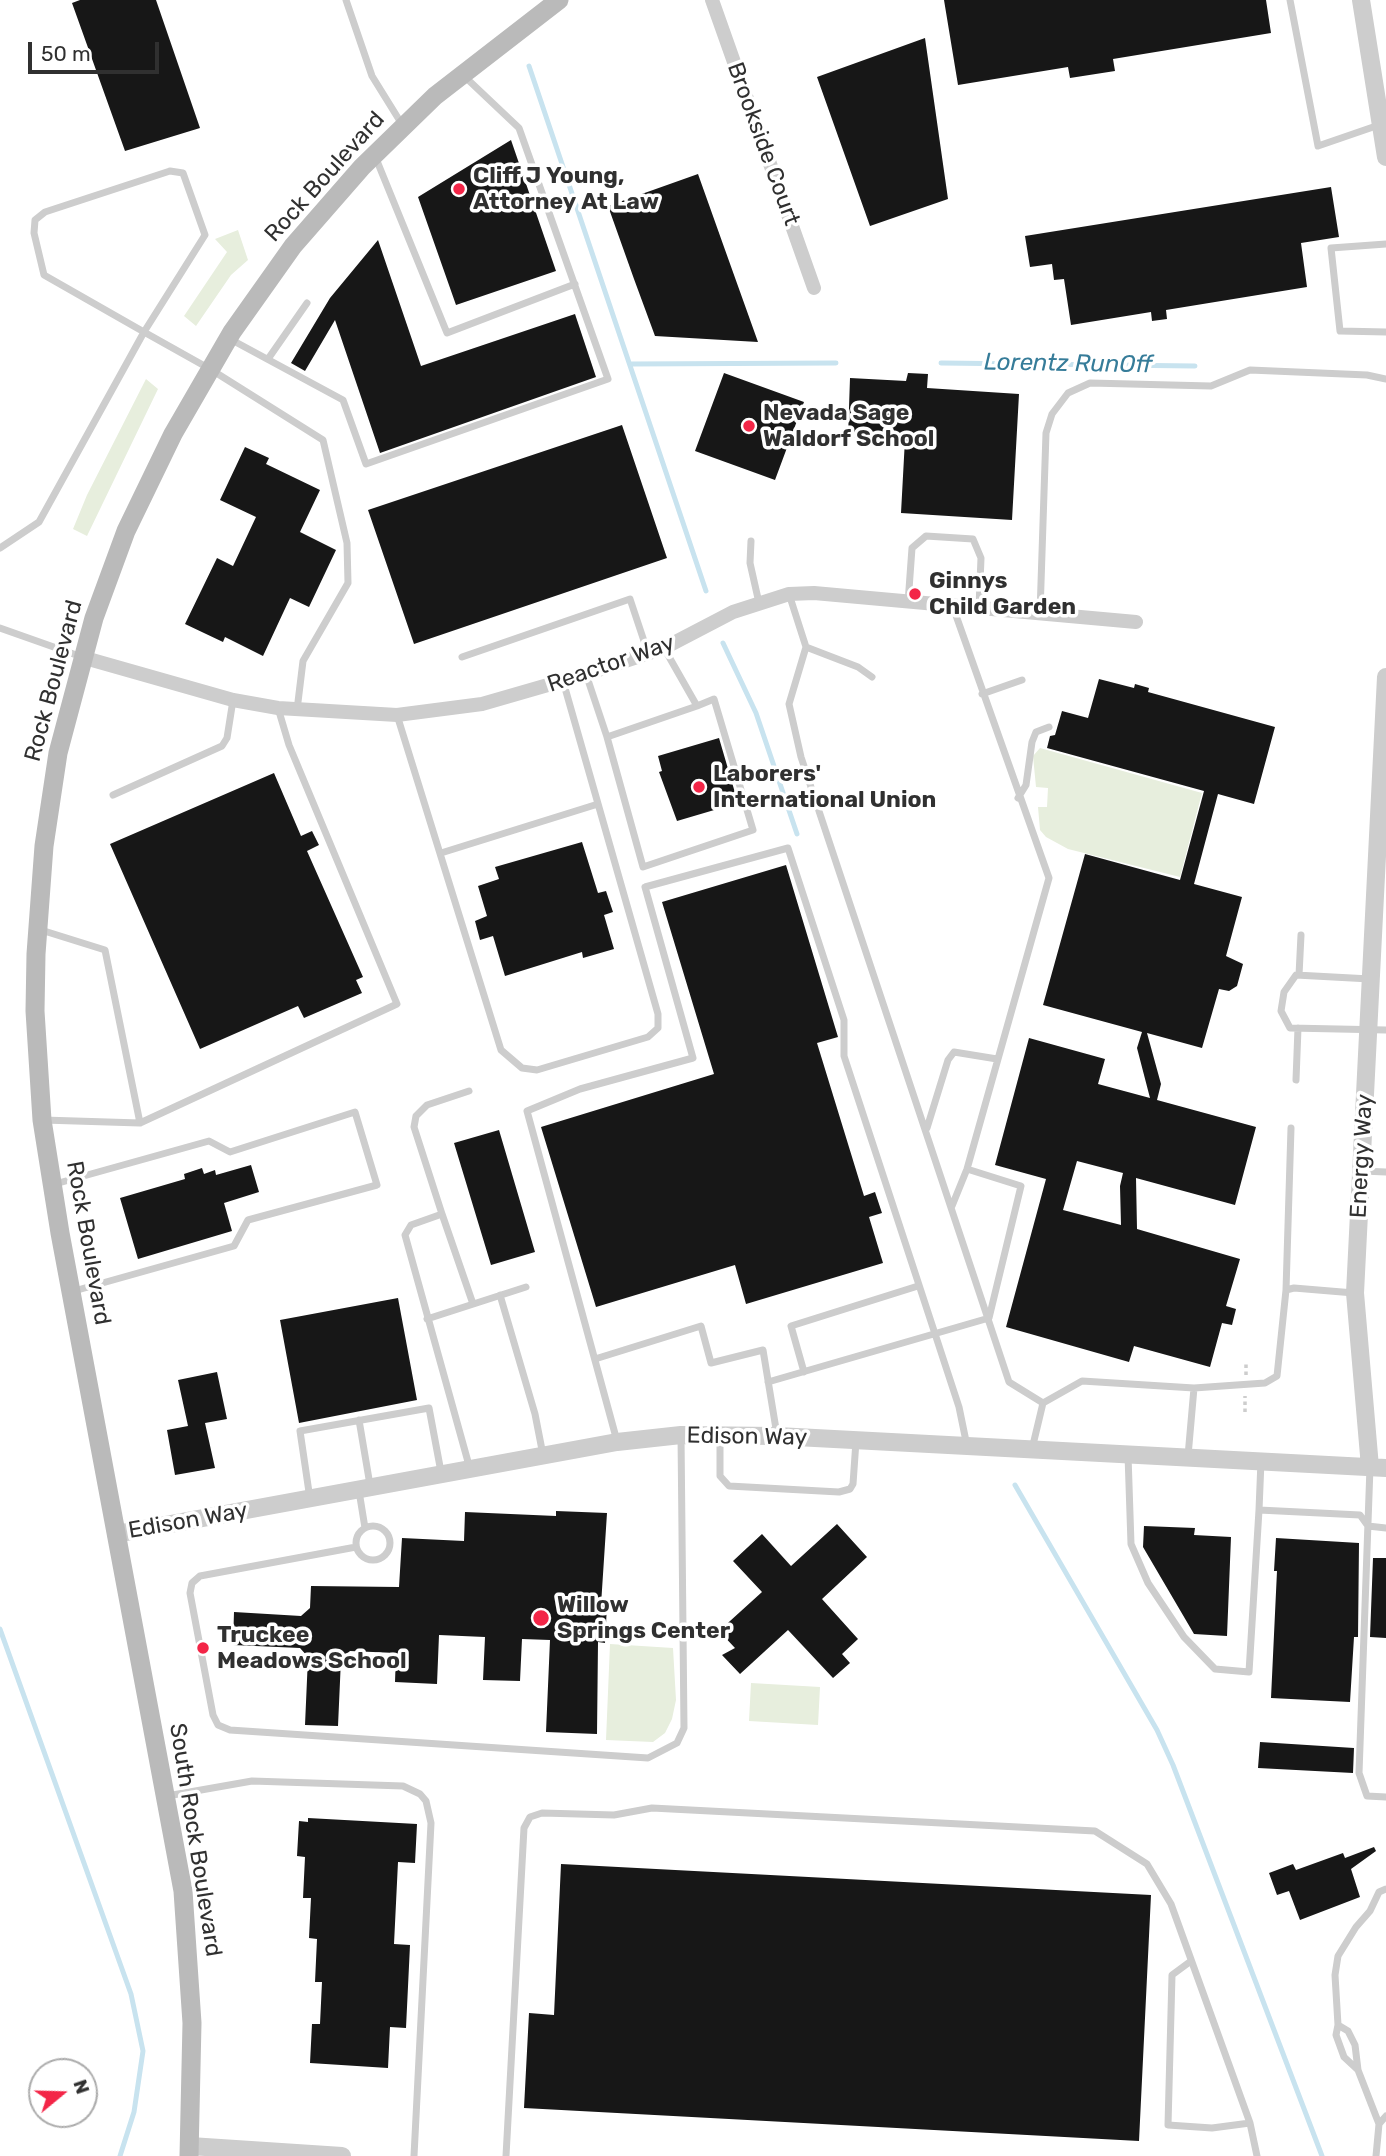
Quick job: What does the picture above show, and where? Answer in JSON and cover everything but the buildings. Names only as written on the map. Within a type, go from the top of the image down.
[{"type":"main road","name":"Rock Boulevard","points":[[116,1534],[51,1185],[42,1120],[35,1011],[37,929],[44,846],[58,753],[94,618],[147,483],[228,338],[293,246],[403,127],[463,74],[559,0]]},
{"type":"main road","name":"South Rock Boulevard","points":[[116,1534],[183,1891],[191,1980],[189,2151]]},
{"type":"street","name":"Brookside Court","points":[[712,0],[814,288]]},
{"type":"street","points":[[1361,0],[1386,157]]},
{"type":"street","name":"Reactor Way","points":[[85,658],[233,699],[278,708],[397,715],[482,704],[586,674],[664,648],[733,612],[789,594],[821,594],[1136,622]]},
{"type":"street","name":"Energy Way","points":[[1378,1468],[1355,1293],[1361,1171],[1377,1030],[1374,967],[1386,677]]},
{"type":"street","name":"Edison Way","points":[[116,1534],[365,1490],[617,1441],[681,1435],[777,1436],[1378,1468]]},
{"type":"street","points":[[189,2151],[342,2156]]},
{"type":"lane","points":[[346,0],[372,76],[403,127]]},
{"type":"lane","points":[[1290,0],[1318,146],[1383,130]]},
{"type":"lane","points":[[228,338],[343,400],[366,464],[608,379],[519,128],[463,74]]},
{"type":"lane","points":[[375,155],[447,332],[575,284]]},
{"type":"lane","points":[[0,548],[39,522],[144,332],[205,234],[183,173],[170,171],[45,212],[35,220],[34,233],[44,275],[144,332],[210,369],[323,440],[347,542],[348,583],[303,661],[297,710]]},
{"type":"lane","points":[[1386,244],[1331,248],[1340,331],[1386,332]]},
{"type":"lane","points":[[268,359],[307,303]]},
{"type":"lane","points":[[1040,612],[1046,433],[1052,415],[1068,393],[1090,383],[1211,386],[1250,370],[1367,375],[1386,379]]},
{"type":"lane","points":[[908,603],[912,548],[926,536],[973,539],[981,558],[979,607]]},
{"type":"lane","points":[[751,541],[750,563],[759,604]]},
{"type":"lane","points":[[789,594],[806,647],[789,704],[801,757],[1009,1382],[1043,1403]]},
{"type":"lane","points":[[462,657],[630,599],[649,653]]},
{"type":"lane","points":[[952,1206],[967,1169],[1049,878],[1018,798],[953,607]]},
{"type":"lane","points":[[0,628],[85,658]]},
{"type":"lane","points":[[806,647],[858,667],[872,677]]},
{"type":"lane","points":[[664,648],[697,706]]},
{"type":"lane","points":[[586,674],[607,737],[643,867],[753,830],[714,699],[607,737]]},
{"type":"lane","points":[[982,694],[1022,680]]},
{"type":"lane","points":[[397,715],[501,1050],[510,1061],[522,1068],[537,1070],[649,1037],[658,1028],[658,1014],[562,681]]},
{"type":"lane","points":[[113,795],[222,746],[227,738],[233,699]]},
{"type":"lane","points":[[42,1120],[140,1123],[397,1003],[289,745],[278,708]]},
{"type":"lane","points":[[1018,798],[1026,785],[1036,732],[1049,727]]},
{"type":"lane","points":[[441,853],[598,804]]},
{"type":"lane","points":[[617,1441],[527,1111],[580,1089],[693,1058],[645,887],[788,848],[844,1020],[844,1056],[960,1407],[967,1446]]},
{"type":"lane","points":[[37,929],[105,950],[140,1123]]},
{"type":"lane","points":[[1298,975],[1301,936]]},
{"type":"lane","points":[[1374,967],[1298,975],[1290,979],[1284,992],[1281,1011],[1290,1028],[1377,1030]]},
{"type":"lane","points":[[1296,1080],[1297,1028]]},
{"type":"lane","points":[[926,1129],[947,1060],[954,1052],[997,1059]]},
{"type":"lane","points":[[469,1091],[427,1105],[416,1116],[414,1126],[473,1304]]},
{"type":"lane","points":[[51,1185],[209,1141],[230,1152],[355,1112],[377,1185],[248,1220],[234,1246],[71,1292]]},
{"type":"lane","points":[[1032,1450],[1043,1403],[1082,1381],[1194,1388],[1265,1383],[1277,1376],[1286,1290],[1292,1128]]},
{"type":"lane","points":[[967,1169],[1021,1186],[989,1318]]},
{"type":"lane","points":[[1361,1171],[1386,1172]]},
{"type":"lane","points":[[442,1214],[411,1225],[405,1235],[471,1469]]},
{"type":"lane","points":[[804,1372],[791,1326],[918,1286]]},
{"type":"lane","points":[[427,1319],[526,1287]]},
{"type":"lane","points":[[1286,1290],[1294,1288],[1355,1293]]},
{"type":"lane","points":[[500,1295],[536,1414],[544,1455]]},
{"type":"lane","points":[[768,1382],[989,1318]]},
{"type":"lane","points":[[595,1359],[701,1326],[711,1363],[763,1350],[777,1436]]},
{"type":"lane","points":[[1188,1458],[1194,1388]]},
{"type":"lane","points":[[310,1499],[300,1431],[359,1420],[429,1408],[442,1475]]},
{"type":"lane","points":[[359,1420],[365,1490],[365,1528],[358,1536],[356,1547],[362,1556],[372,1560],[383,1557],[389,1548],[385,1532],[376,1527],[365,1528]]},
{"type":"lane","points":[[720,1434],[720,1476],[729,1486],[839,1493],[853,1484],[856,1440]]},
{"type":"lane","points":[[356,1547],[200,1576],[192,1584],[190,1593],[213,1715],[218,1725],[230,1730],[648,1758],[677,1743],[684,1728],[681,1435]]},
{"type":"lane","points":[[1128,1455],[1131,1544],[1148,1583],[1184,1637],[1215,1670],[1250,1672],[1261,1461]]},
{"type":"lane","points":[[1378,1468],[1368,1526],[1359,1773],[1367,1796],[1386,1797]]},
{"type":"lane","points":[[1259,1510],[1360,1515],[1368,1526],[1386,1528]]},
{"type":"lane","points":[[166,1796],[252,1782],[403,1786],[420,1794],[426,1801],[431,1823],[414,2156]]},
{"type":"lane","points":[[506,2156],[524,1828],[530,1817],[542,1813],[614,1815],[652,1808],[1095,1831],[1147,1864],[1171,1904],[1250,2123],[1257,2156]]},
{"type":"lane","points":[[1358,2070],[1344,2057],[1336,2035],[1338,1956],[1356,1927],[1370,1911],[1379,1892],[1386,1889]]},
{"type":"lane","points":[[1191,1961],[1172,1975],[1168,2125],[1212,2129],[1250,2123]]},
{"type":"lane","points":[[1338,2025],[1348,2031],[1355,2045],[1358,2070],[1379,2124],[1376,2156]]},
{"type":"lane","points":[[1379,2124],[1386,2116]]},
{"type":"green space","points":[[238,230],[248,260],[231,275],[196,326],[184,316],[227,252],[215,239]]},
{"type":"green space","points":[[146,379],[158,389],[87,536],[73,529],[87,495]]},
{"type":"green space","points":[[1040,748],[1202,793],[1180,877],[1068,849],[1046,837],[1040,830],[1038,807],[1047,807],[1048,788],[1036,787],[1033,756]]},
{"type":"green space","points":[[610,1644],[673,1648],[676,1700],[672,1719],[665,1733],[653,1742],[606,1740]]},
{"type":"green space","points":[[751,1683],[820,1687],[818,1725],[749,1721]]},
{"type":"waterway","points":[[529,66],[706,591]]},
{"type":"waterway","name":"Lorentz RunOff","points":[[631,364],[836,363]]},
{"type":"waterway","name":"Lorentz RunOff","points":[[941,363],[1195,366]]},
{"type":"waterway","points":[[723,643],[756,713],[797,834]]},
{"type":"waterway","points":[[1015,1485],[1157,1730],[1173,1765],[1322,2156]]},
{"type":"waterway","points":[[0,1629],[131,1994],[143,2051],[134,2112],[120,2156]]},
{"type":"place","name":"Cliff J Young, Attorney At Law","points":[[459,189]]},
{"type":"place","name":"Nevada Sage Waldorf School","points":[[749,426]]},
{"type":"place","name":"Ginnys Child Garden","points":[[915,594]]},
{"type":"place","name":"Laborers' International Union","points":[[699,787]]},
{"type":"place","name":"Willow Springs Center","points":[[541,1618]]},
{"type":"place","name":"Truckee Meadows School","points":[[203,1648]]}]
